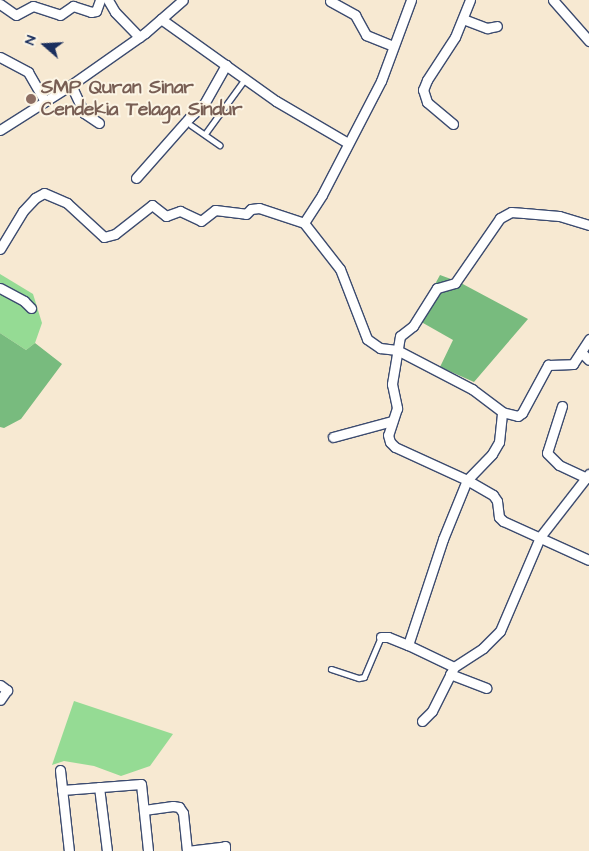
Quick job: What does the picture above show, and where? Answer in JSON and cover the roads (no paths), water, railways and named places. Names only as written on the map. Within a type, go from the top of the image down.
[{"type":"street","points":[[0,4],[16,15],[33,6],[60,15],[73,6],[91,12],[96,10],[100,0]]},
{"type":"street","points":[[108,0],[115,12],[139,36]]},
{"type":"street","points":[[0,130],[71,85],[139,36],[183,0]]},
{"type":"street","points":[[304,223],[322,195],[381,81],[411,0]]},
{"type":"street","points":[[453,124],[427,102],[423,90],[426,80],[440,62],[463,19],[470,0]]},
{"type":"street","points":[[553,0],[589,41]]},
{"type":"street","points":[[330,1],[355,14],[366,35],[393,46]]},
{"type":"street","points":[[161,19],[276,101],[348,143]]},
{"type":"street","points":[[463,19],[487,28],[497,26]]},
{"type":"street","points":[[0,57],[27,71],[45,101]]},
{"type":"street","points":[[136,178],[190,117],[204,104],[226,65]]},
{"type":"street","points":[[71,85],[84,113],[99,123]]},
{"type":"street","points":[[0,248],[23,211],[35,198],[44,193],[56,196],[67,203],[104,237],[115,234],[152,205],[166,216],[183,211],[201,222],[216,210],[246,214],[251,209],[259,208],[304,223],[340,269],[367,339],[386,350],[398,350],[472,389],[502,412],[518,416],[522,413],[548,366],[572,365],[589,340]]},
{"type":"street","points":[[589,226],[558,216],[524,213],[505,214],[500,218],[454,283],[437,288],[413,326],[400,336],[392,384],[397,408],[388,438],[395,447],[467,480],[495,497],[500,520],[589,560]]},
{"type":"street","points":[[0,288],[24,301],[31,308]]},
{"type":"street","points":[[580,352],[589,360]]},
{"type":"street","points":[[422,721],[432,711],[452,671],[483,648],[500,631],[540,537],[588,476],[559,465],[547,453],[562,406]]},
{"type":"street","points":[[408,645],[443,539],[467,480],[492,454],[499,442],[502,412]]},
{"type":"street","points":[[333,437],[392,421]]},
{"type":"street","points":[[381,637],[388,637],[408,645],[452,671],[486,688]]},
{"type":"street","points":[[0,685],[7,690],[0,700]]},
{"type":"street","points":[[60,770],[69,851]]},
{"type":"street","points":[[62,790],[141,784],[148,851]]},
{"type":"street","points":[[99,786],[107,851]]},
{"type":"street","points":[[144,810],[173,806],[179,807],[183,813],[187,851],[225,846],[225,851]]},
{"type":"lane","points":[[205,134],[245,79]]},
{"type":"lane","points":[[192,125],[220,145]]},
{"type":"lane","points":[[332,669],[359,678],[364,677],[381,637]]},
{"type":"place","name":"SMP Quran Sinar Cendekia Telaga Sindur","points":[[31,99]]}]
